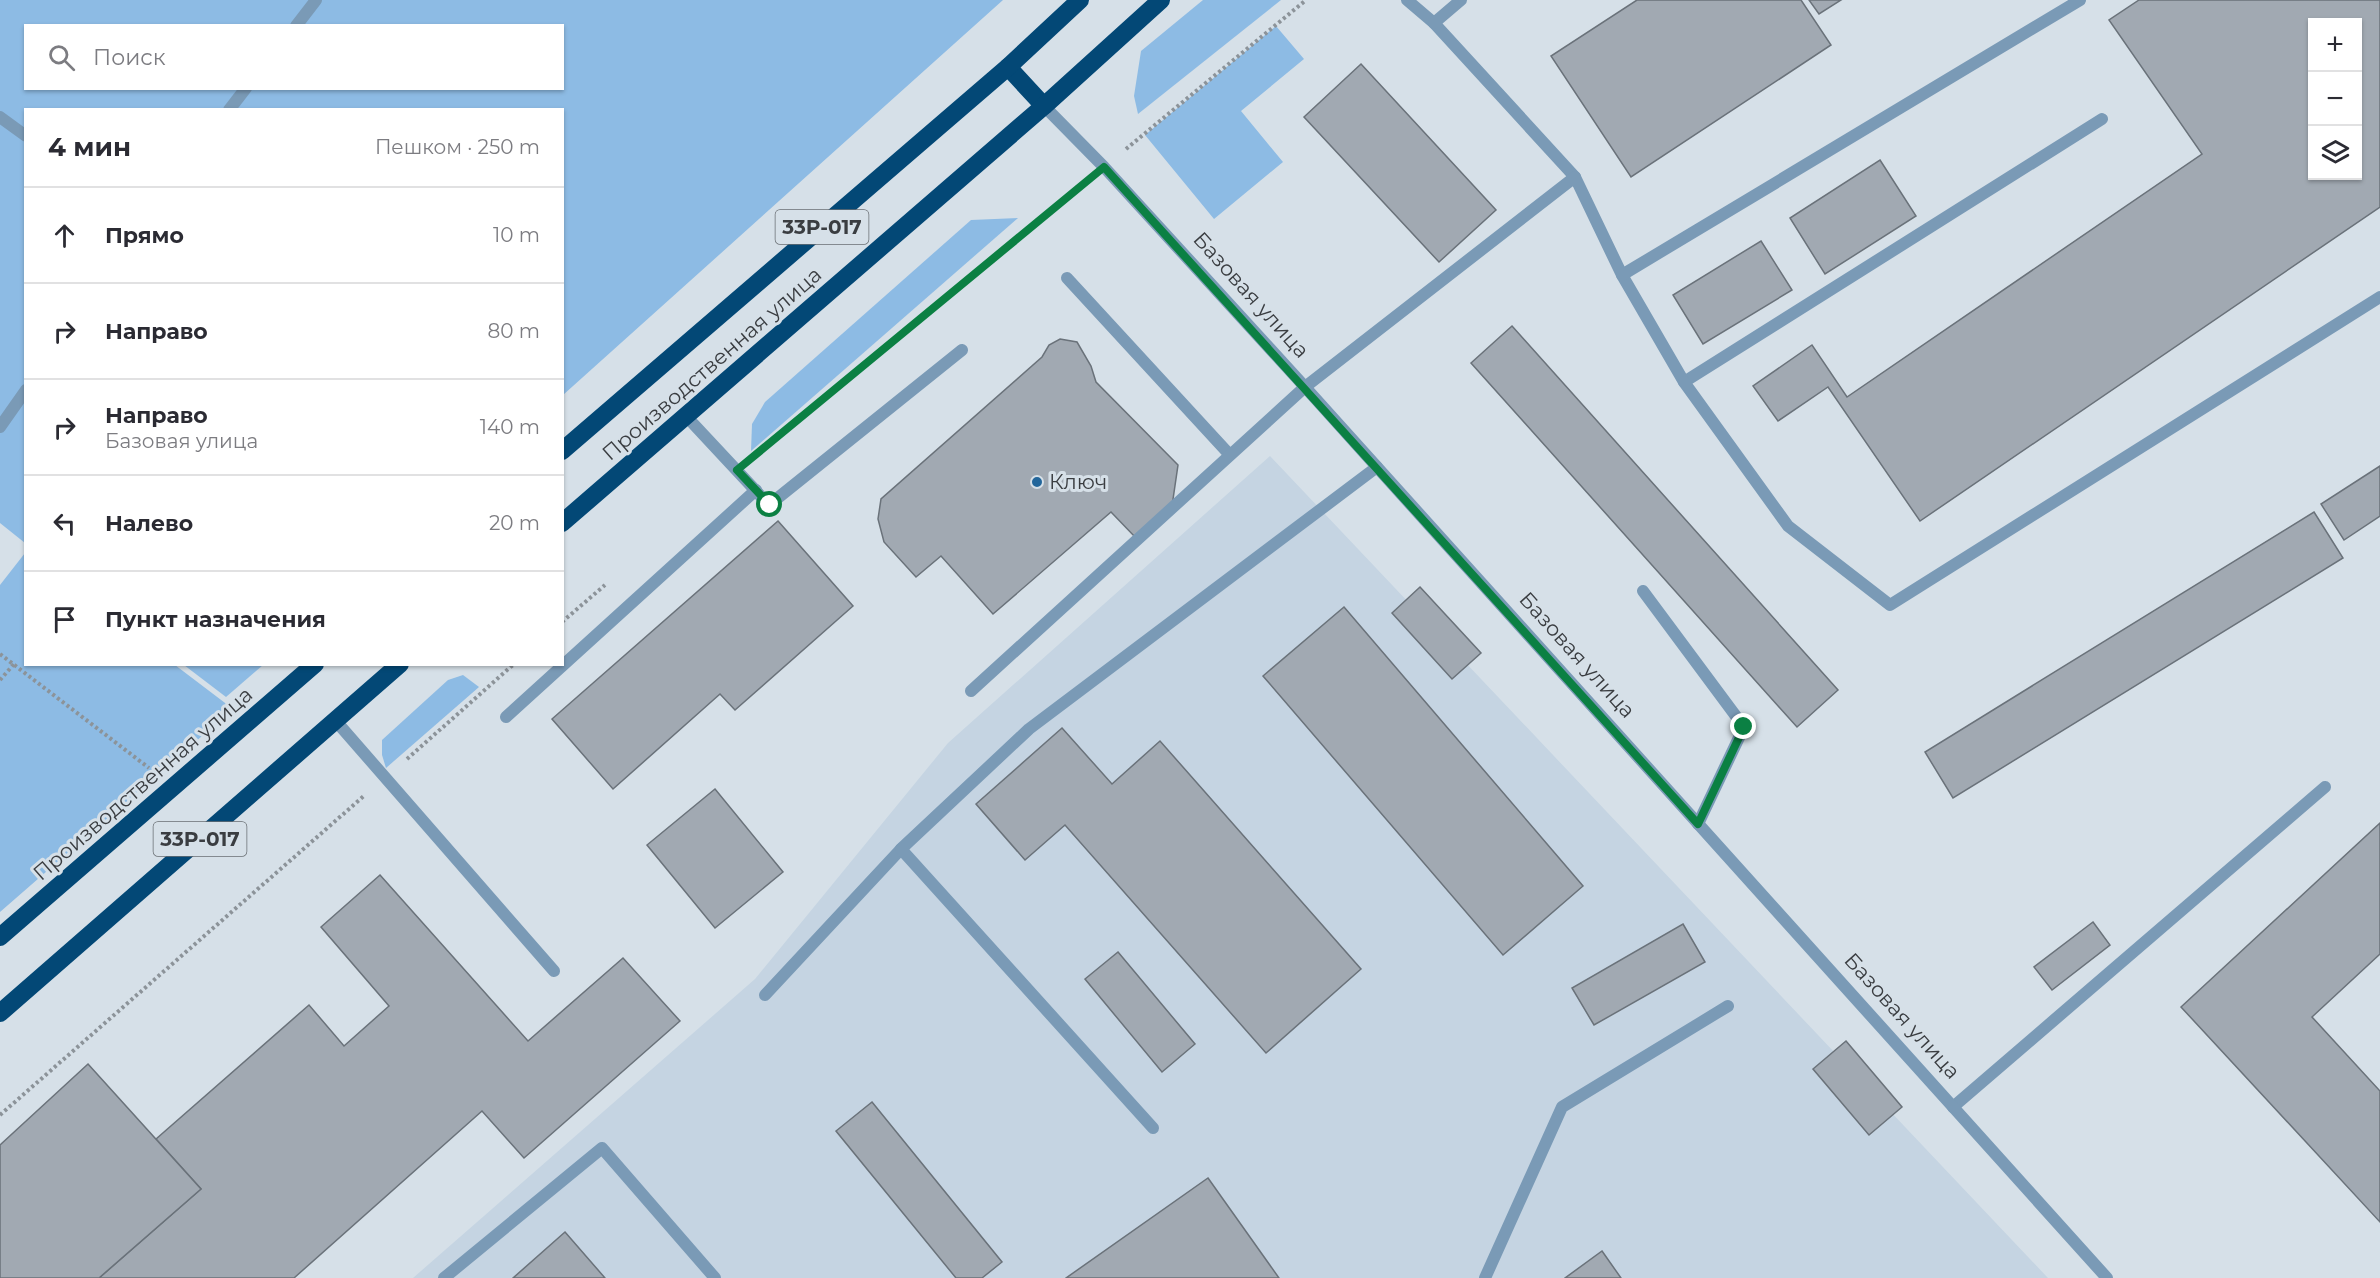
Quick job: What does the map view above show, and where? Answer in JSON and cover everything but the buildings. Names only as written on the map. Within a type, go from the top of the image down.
[{"type":"highway","name":"Производственная улица","points":[[564,449],[1008,67],[1080,0]]},
{"type":"highway","name":"Производственная улица","points":[[564,521],[1044,106],[1161,0]]},
{"type":"highway","name":"Базовая улица","points":[[1008,67],[1044,106]]},
{"type":"highway","name":"Производственная улица","points":[[0,937],[313,666]]},
{"type":"highway","name":"33Р-017","points":[[0,1013],[398,666]]},
{"type":"street","points":[[298,24],[316,0]]},
{"type":"street","points":[[1407,0],[1434,23],[1575,177],[1622,275],[1684,382],[1788,526],[1890,605],[2380,297]]},
{"type":"street","points":[[1434,23],[1461,0]]},
{"type":"street","points":[[1622,275],[2080,0]]},
{"type":"street","points":[[231,108],[244,90]]},
{"type":"street","name":"Базовая улица","points":[[1044,106],[1104,167],[1305,387],[2107,1278]]},
{"type":"street","points":[[0,117],[24,135]]},
{"type":"street","points":[[1684,382],[2102,119]]},
{"type":"street","points":[[971,691],[1305,387],[1575,177]]},
{"type":"street","points":[[1067,278],[1229,454]]},
{"type":"street","points":[[686,416],[770,505],[962,350]]},
{"type":"street","points":[[0,427],[24,393]]},
{"type":"street","points":[[765,994],[901,849],[1029,729],[1377,467]]},
{"type":"street","points":[[564,664],[756,490]]},
{"type":"street","points":[[1643,591],[1744,727],[1698,824]]},
{"type":"street","points":[[506,717],[562,666]]},
{"type":"street","points":[[335,720],[554,971]]},
{"type":"street","points":[[1953,1107],[2325,787]]},
{"type":"street","points":[[901,849],[1153,1128]]},
{"type":"street","points":[[1485,1278],[1562,1107],[1728,1006]]},
{"type":"street","points":[[444,1278],[602,1148],[715,1278]]},
{"type":"path","points":[[737,470],[1306,0]]},
{"type":"path","points":[[564,620],[606,584]]},
{"type":"path","points":[[0,654],[174,787]]},
{"type":"path","points":[[0,680],[14,664]]},
{"type":"path","points":[[0,1115],[512,666]]},
{"type":"shaded area","points":[[0,0],[1003,0],[564,394],[564,108],[24,108],[24,542],[0,523]]},
{"type":"shaded area","points":[[1203,0],[1281,0],[1138,114],[1134,96],[1141,51]]},
{"type":"shaded area","points":[[1276,26],[1304,59],[1241,111],[1283,162],[1214,219],[1145,135]]},
{"type":"shaded area","points":[[1018,218],[751,451],[752,424],[765,402],[971,220]]},
{"type":"shaded area","points":[[1270,456],[2048,1278],[413,1278],[755,979],[948,743]]},
{"type":"shaded area","points":[[24,554],[24,666],[176,666],[233,709],[0,912],[0,585]]},
{"type":"shaded area","points":[[185,666],[262,666],[226,697]]},
{"type":"shaded area","points":[[463,675],[479,687],[386,768],[382,755],[382,740],[448,680]]},
{"type":"place","name":"Ключ","points":[[1037,482]]},
{"type":"route","points":[[770,505],[737,470],[1104,167],[1698,824],[1744,727]]}]
